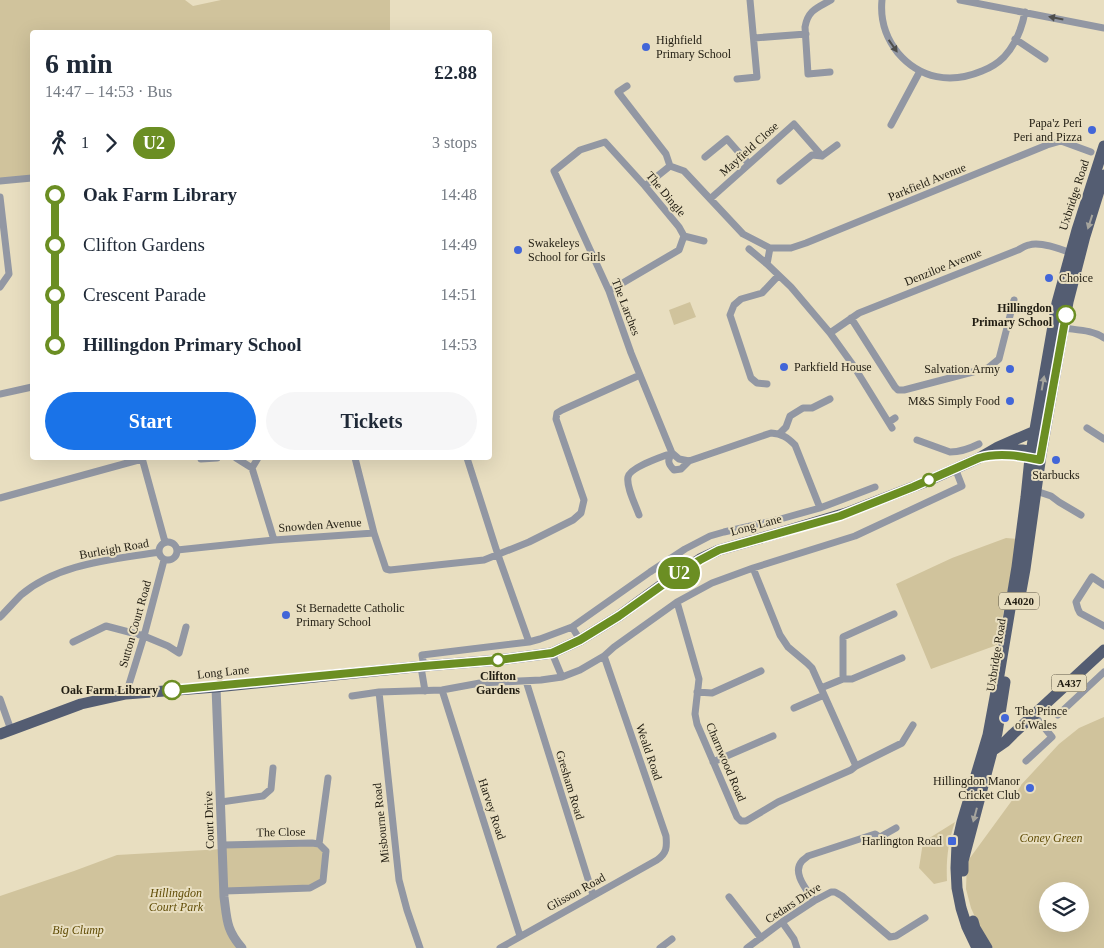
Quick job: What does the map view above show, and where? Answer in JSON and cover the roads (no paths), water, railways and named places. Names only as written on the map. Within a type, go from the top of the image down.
[{"type":"main road","name":"Uxbridge Road","points":[[977,948],[961,908],[957,888],[956,852],[962,822],[992,734],[1025,569],[1036,491],[1035,431],[1074,256],[1104,146]]},
{"type":"main road","name":"Uxbridge Road","points":[[1074,256],[1102,189],[1104,175]]},
{"type":"main road","name":"Uxbridge Road","points":[[987,948],[975,928],[968,907],[963,886],[963,860],[992,751],[998,681],[1017,567],[1026,497],[1064,328],[1063,302]]},
{"type":"main road","name":"Long Lane","points":[[6,732],[80,704],[126,694],[499,660],[552,653],[580,640],[619,616],[692,564],[719,550],[840,516],[922,483],[1035,431]]},
{"type":"main road","name":"Long Lane","points":[[979,458],[1036,456]]},
{"type":"main road","name":"A437","points":[[992,751],[1005,742],[1104,650]]},
{"type":"main road","points":[[992,734],[1012,734]]},
{"type":"street","points":[[737,79],[757,77],[750,0]]},
{"type":"street","points":[[830,72],[808,74],[805,27],[811,12],[831,0]]},
{"type":"street","points":[[882,0],[882,20],[886,34],[901,56],[920,72],[940,78],[963,78],[977,74],[998,62],[1010,50],[1016,39],[1025,12]]},
{"type":"street","points":[[960,0],[1104,28]]},
{"type":"street","points":[[754,38],[806,34]]},
{"type":"street","points":[[1016,39],[1045,59]]},
{"type":"street","points":[[891,125],[920,72]]},
{"type":"street","points":[[627,86],[618,92],[666,154],[670,166]]},
{"type":"street","name":"Mayfield Close","points":[[710,199],[794,124],[822,156]]},
{"type":"street","points":[[706,157],[728,139],[749,164]]},
{"type":"street","name":"Parkfield Avenue","points":[[770,248],[790,248],[806,243],[1047,144],[1060,141],[1091,152]]},
{"type":"street","name":"The Dingle","points":[[554,171],[580,150],[605,142],[645,186],[679,227],[684,236],[678,250],[609,291]]},
{"type":"street","points":[[780,181],[812,155],[822,156],[837,145]]},
{"type":"street","points":[[645,186],[670,166]]},
{"type":"street","points":[[670,166],[684,171],[744,234],[770,248],[767,264]]},
{"type":"street","name":"The Larches","points":[[554,171],[609,291],[640,375],[672,453],[668,458],[669,465],[674,470],[681,469],[689,461],[771,433],[779,434]]},
{"type":"street","points":[[0,182],[30,178]]},
{"type":"street","points":[[0,198],[9,274],[0,287]]},
{"type":"street","points":[[684,236],[704,241]]},
{"type":"street","name":"Denziloe Avenue","points":[[830,333],[859,312],[1029,244],[1040,244],[1074,256]]},
{"type":"street","points":[[749,249],[791,287],[830,333],[892,423]]},
{"type":"street","points":[[766,384],[758,383],[751,378],[730,314],[734,306],[741,299],[762,293],[778,276]]},
{"type":"street","points":[[851,318],[886,374],[898,390],[904,390],[988,368],[999,359],[1014,300]]},
{"type":"street","points":[[1064,328],[1089,332],[1104,338]]},
{"type":"street","points":[[378,571],[385,566],[386,569],[390,570],[484,560],[529,542],[573,520],[581,513],[584,500],[556,419],[557,413],[640,375]]},
{"type":"street","points":[[0,394],[30,387]]},
{"type":"street","points":[[820,508],[794,444],[788,438],[779,434],[786,427],[790,416],[803,408],[812,408],[830,399]]},
{"type":"street","points":[[1087,428],[1104,439]]},
{"type":"street","points":[[917,440],[950,452],[968,449],[979,444]]},
{"type":"street","points":[[968,449],[979,458]]},
{"type":"street","points":[[639,515],[628,485],[628,476],[633,470],[672,453],[678,459],[689,461]]},
{"type":"street","points":[[0,498],[135,460]]},
{"type":"street","points":[[143,460],[165,542]]},
{"type":"street","points":[[239,460],[252,468],[274,540]]},
{"type":"street","points":[[252,468],[257,460]]},
{"type":"street","points":[[356,460],[374,533]]},
{"type":"street","points":[[467,460],[529,642]]},
{"type":"street","points":[[352,696],[379,692],[442,690],[480,683],[562,677],[580,670],[604,656],[677,602],[712,582],[855,536],[962,486],[955,468]]},
{"type":"street","name":"Long Lane","points":[[422,667],[422,655],[540,639],[572,626],[650,572],[710,536],[820,508],[875,488]]},
{"type":"street","points":[[1036,491],[1051,496],[1081,515]]},
{"type":"street","name":"Snowden Avenue","points":[[177,550],[274,540],[374,533],[385,566]]},
{"type":"street","points":[[165,542],[170,542],[177,550],[177,555],[169,561],[164,560],[158,552],[160,546],[165,542]]},
{"type":"street","name":"Burleigh Road","points":[[0,617],[21,595],[44,580],[77,566],[158,552]]},
{"type":"street","name":"Sutton Court Road","points":[[126,694],[164,560]]},
{"type":"street","points":[[754,568],[780,636],[788,647],[812,668],[856,766]]},
{"type":"street","points":[[1104,585],[1092,577],[1076,604],[1080,613],[1104,626]]},
{"type":"street","name":"Charnwood Road","points":[[677,602],[699,679],[695,714],[696,724],[737,817],[741,821],[746,821],[778,802],[851,770],[902,744],[913,725]]},
{"type":"street","points":[[843,679],[844,638],[894,614]]},
{"type":"street","points":[[73,642],[106,626],[144,636],[168,646],[178,653],[186,627]]},
{"type":"street","points":[[572,626],[580,640]]},
{"type":"street","points":[[552,653],[562,677]]},
{"type":"street","name":"Weald Road","points":[[604,656],[666,836],[667,850],[663,856]]},
{"type":"street","points":[[794,708],[843,679],[852,679],[902,658]]},
{"type":"street","points":[[422,667],[424,691]]},
{"type":"street","points":[[698,692],[712,693],[761,672]]},
{"type":"street","points":[[1058,715],[1104,672]]},
{"type":"street","name":"Gresham Road","points":[[526,681],[593,896]]},
{"type":"street","name":"Court Drive","points":[[216,687],[224,891],[228,927],[231,935],[242,948]]},
{"type":"street","name":"Harvey Road","points":[[442,690],[520,936]]},
{"type":"street","name":"Misbourne Road","points":[[379,692],[399,880],[420,948]]},
{"type":"street","points":[[0,699],[6,732]]},
{"type":"street","points":[[1026,761],[1052,737],[1034,714]]},
{"type":"street","points":[[713,762],[773,736]]},
{"type":"street","points":[[221,802],[263,796],[271,789],[273,768]]},
{"type":"street","points":[[319,844],[328,778]]},
{"type":"street","points":[[880,837],[896,828]]},
{"type":"street","points":[[814,901],[800,878],[798,870],[800,862],[808,856],[875,834],[887,842]]},
{"type":"street","name":"The Close","points":[[222,845],[312,842],[319,844],[326,851],[323,881],[310,888],[224,891]]},
{"type":"street","name":"Glisson Road","points":[[500,948],[663,856]]},
{"type":"street","name":"Cedars Drive","points":[[747,948],[782,922],[831,892],[835,892],[890,937],[896,936],[925,918]]},
{"type":"street","points":[[729,896],[761,938]]},
{"type":"street","points":[[782,922],[794,939],[797,948]]},
{"type":"street","points":[[660,948],[672,939]]},
{"type":"place","name":"Highfield Primary School","points":[[646,47]]},
{"type":"place","name":"Papa'z Peri Peri and Pizza","points":[[1092,130]]},
{"type":"place","name":"Swakeleys School for Girls","points":[[518,250]]},
{"type":"place","name":"Choice","points":[[1049,278]]},
{"type":"place","name":"Hillingdon Primary School","points":[[1066,315]]},
{"type":"place","name":"Parkfield House","points":[[784,367]]},
{"type":"place","name":"Salvation Army","points":[[1010,369]]},
{"type":"place","name":"M&S Simply Food","points":[[1010,401]]},
{"type":"place","name":"Starbucks","points":[[1056,460]]},
{"type":"place","name":"St Bernadette Catholic Primary School","points":[[286,615]]},
{"type":"place","name":"Clifton Gardens","points":[[498,660]]},
{"type":"place","name":"Oak Farm Library","points":[[172,690]]},
{"type":"place","name":"The Prince of Wales","points":[[1005,718]]},
{"type":"place","name":"Hillingdon Manor Cricket Club","points":[[1030,788]]},
{"type":"place","name":"Harlington Road","points":[[952,841]]},
{"type":"park label","name":"Coney Green","points":[[1051,838]]},
{"type":"park label","name":"Hillingdon Court Park","points":[[176,900]]},
{"type":"park label","name":"Big Clump","points":[[78,930]]}]
